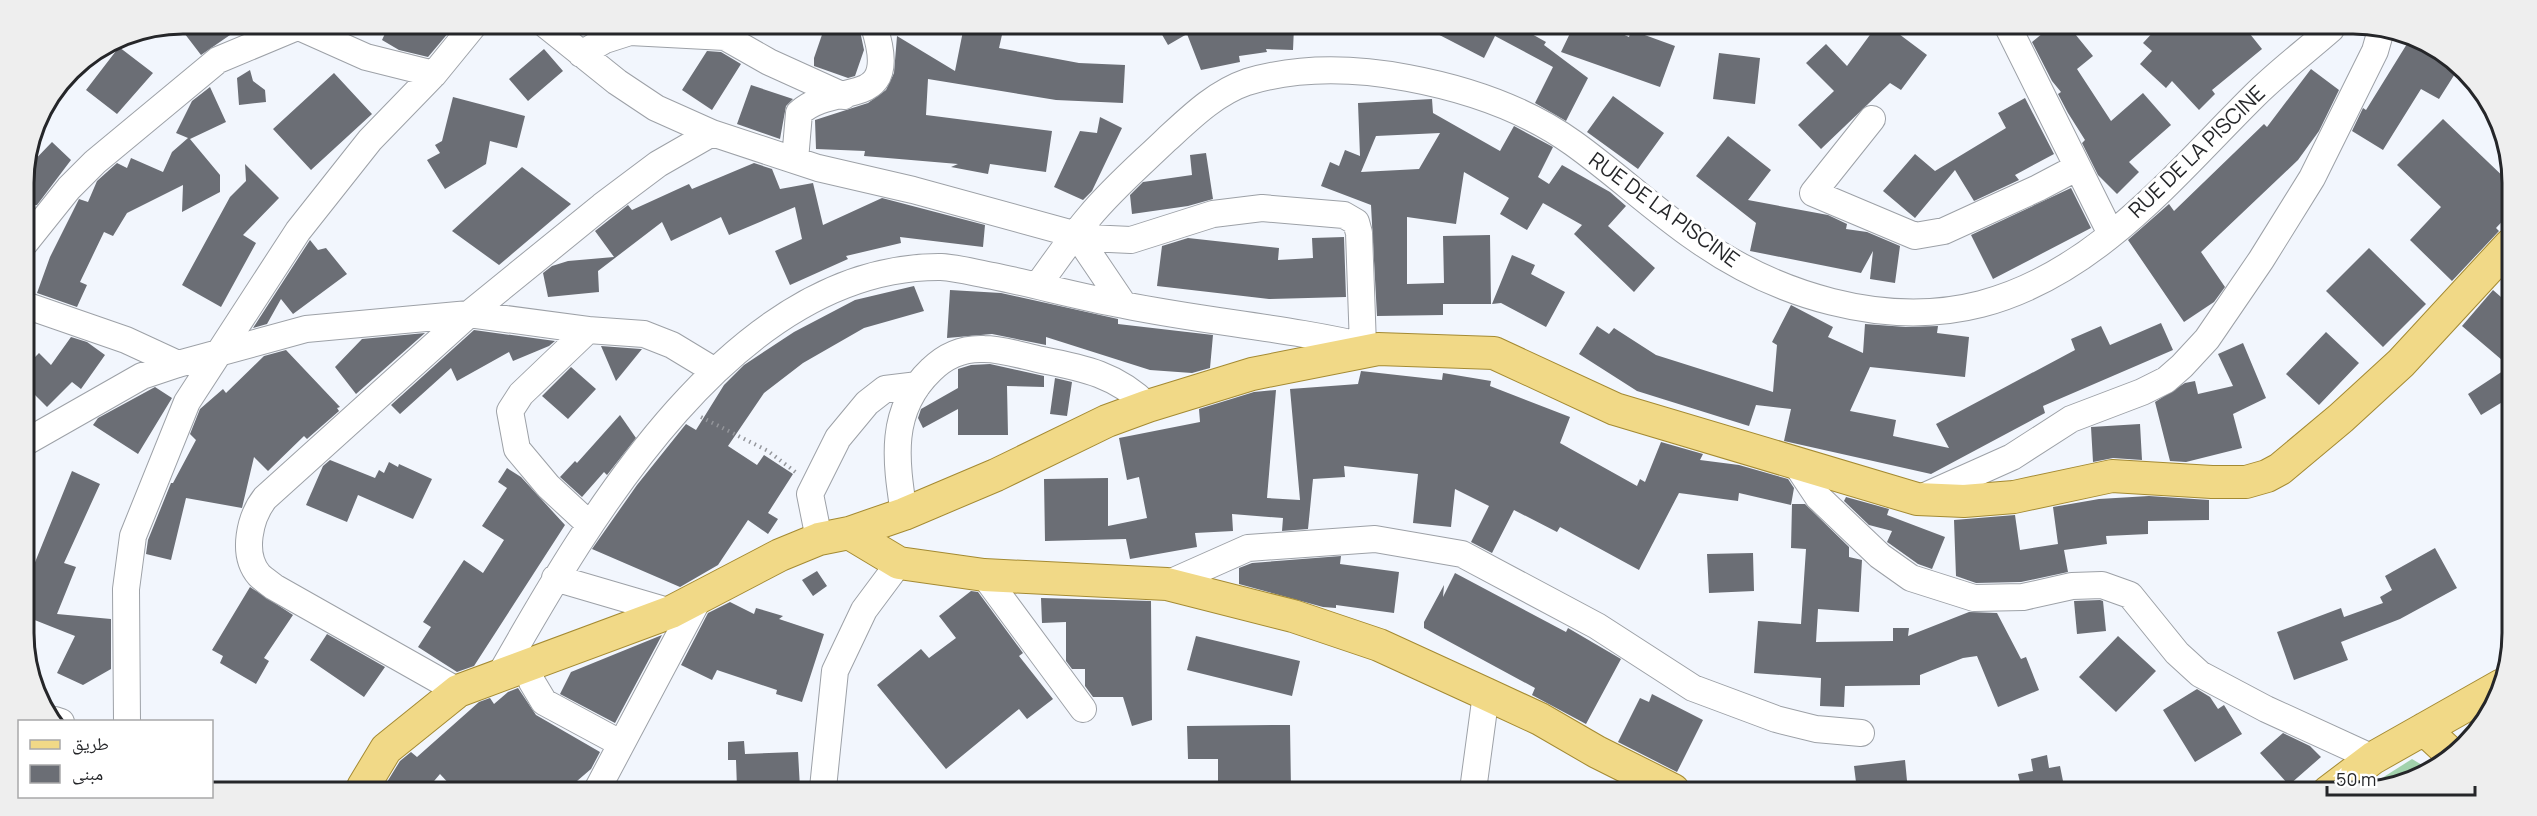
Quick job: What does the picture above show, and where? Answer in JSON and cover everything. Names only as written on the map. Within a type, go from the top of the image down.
[{"type":"main road","points":[[366,782],[386,749],[458,691],[685,606],[780,555],[819,539],[849,533],[904,514],[996,475],[1107,422],[1148,406],[1252,374],[1371,347],[1494,353],[1615,409],[1917,499],[1964,501],[2013,497],[2112,476],[2212,483],[2246,482],[2267,476],[2280,469],[2341,418],[2401,363],[2502,254]]},
{"type":"main road","points":[[849,533],[899,563],[984,575],[1167,584],[1293,616],[1379,645],[1540,719],[1597,752],[1656,781]]},
{"type":"main road","points":[[2343,781],[2373,758],[2424,729],[2473,717]]},
{"type":"main road","points":[[2424,729],[2446,749]]},
{"type":"street","points":[[2012,34],[2076,168],[2111,234]]},
{"type":"street","name":"RUE DE LA PISCINE","points":[[1038,285],[1076,234],[1130,173],[1217,97],[1246,83],[1308,70],[1342,69],[1438,84],[1491,99],[1524,113],[1573,143],[1696,240],[1744,269],[1804,294],[1861,307],[1912,314],[1947,311],[1983,304],[2042,280],[2111,234],[2170,183],[2257,93],[2325,34]]},
{"type":"street","points":[[35,231],[69,188],[95,162],[218,60],[275,35]]},
{"type":"street","points":[[315,35],[366,57],[434,74]]},
{"type":"street","points":[[122,720],[126,589],[133,536],[187,402],[215,355],[298,231],[370,140],[434,74],[466,35]]},
{"type":"street","points":[[566,35],[581,54],[656,108],[712,133],[795,160],[1101,240],[1131,240],[1147,237],[1190,219],[1237,210],[1286,209],[1344,215],[1356,222],[1359,233],[1371,347],[1124,305],[1038,285],[942,267],[881,275],[812,299],[756,338],[715,371],[679,407],[589,524],[555,578],[514,669],[532,682],[544,702],[620,743]]},
{"type":"street","points":[[581,54],[606,40],[622,35]]},
{"type":"street","points":[[683,35],[725,37],[769,62],[844,96]]},
{"type":"street","points":[[795,160],[799,113],[808,104],[844,96],[872,84],[880,73],[877,35]]},
{"type":"street","points":[[1917,499],[2012,457],[2071,419],[2142,392],[2166,380],[2182,366],[2207,339],[2248,280],[2312,178],[2365,73],[2378,37]]},
{"type":"street","points":[[1872,119],[1813,193],[1915,236],[1944,231],[2038,189],[2076,168]]},
{"type":"street","points":[[458,691],[274,587],[258,574],[248,549],[256,510],[265,498],[469,314],[602,206],[658,164],[712,133]]},
{"type":"street","points":[[1076,234],[1124,305]]},
{"type":"street","points":[[35,308],[126,340],[178,364]]},
{"type":"street","points":[[34,437],[142,376],[306,329],[469,314],[588,330],[644,334],[672,345],[715,371]]},
{"type":"street","points":[[588,330],[521,394],[510,411],[517,450],[548,486],[589,524]]},
{"type":"street","points":[[904,514],[898,444],[904,406],[918,385],[944,357],[964,350],[985,348],[1075,366],[1130,388],[1148,406]]},
{"type":"street","points":[[819,539],[810,494],[838,438],[867,403],[885,389],[918,385]]},
{"type":"street","points":[[1794,461],[1818,497],[1880,556],[1911,578],[1974,598],[2023,597],[2072,586],[2102,585],[2130,595],[2177,653],[2200,674],[2266,709],[2373,758]]},
{"type":"street","points":[[1167,584],[1248,548],[1375,538],[1462,554],[1597,626],[1694,688],[1776,719],[1816,729],[1862,733]]},
{"type":"street","points":[[824,782],[835,671],[864,610],[899,563]]},
{"type":"street","points":[[984,575],[1083,709]]},
{"type":"street","points":[[555,578],[685,606],[601,782]]},
{"type":"street","points":[[1474,781],[1486,694]]},
{"type":"path","points":[[679,407],[768,451],[804,478],[810,494]]},
{"type":"green space","points":[[2412,759],[2421,764],[2410,770],[2380,779]]},
{"type":"building","points":[[1294,34],[1293,50],[1266,49],[1267,52],[1239,56],[1240,62],[1201,70],[1187,35]]},
{"type":"building","points":[[1438,34],[1532,34],[1546,42],[1544,45],[1588,78],[1566,121],[1535,103],[1553,67],[1495,36],[1484,58]]},
{"type":"building","points":[[1569,34],[1623,34],[1629,37],[1630,34],[1643,34],[1675,46],[1660,87],[1561,52]]},
{"type":"building","points":[[1870,34],[1899,34],[1927,55],[1901,90],[1890,83],[1821,149],[1798,125],[1834,91],[1806,63],[1826,44],[1847,66]]},
{"type":"building","points":[[2042,34],[2075,34],[2093,56],[2077,69],[2111,121],[2143,93],[2171,125],[2129,162],[2139,172],[2117,194],[2098,175],[2082,143],[2085,140],[2068,113],[2058,94],[2061,92],[2052,81],[2032,42]]},
{"type":"building","points":[[2151,34],[2250,34],[2262,49],[2212,90],[2215,94],[2199,110],[2172,81],[2166,88],[2140,64],[2152,51],[2143,43]]},
{"type":"building","points":[[186,35],[230,35],[201,55]]},
{"type":"building","points":[[384,35],[447,35],[428,57],[399,50],[382,40]]},
{"type":"building","points":[[822,35],[861,35],[864,50],[855,76],[848,78],[814,66],[814,58]]},
{"type":"building","points":[[962,35],[1002,35],[999,48],[1079,63],[1125,65],[1123,103],[1056,100],[928,79],[926,115],[1052,131],[1046,172],[990,164],[988,174],[951,167],[958,164],[864,156],[865,151],[816,149],[815,120],[868,103],[886,90],[894,73],[897,36],[955,71]]},
{"type":"building","points":[[1162,35],[1186,35],[1168,45]]},
{"type":"building","points":[[2406,45],[2436,60],[2455,75],[2439,99],[2421,89],[2383,150],[2352,131],[2363,108],[2366,110]]},
{"type":"building","points":[[121,49],[153,73],[117,114],[86,90],[115,52]]},
{"type":"building","points":[[544,49],[563,71],[528,101],[509,79]]},
{"type":"building","points":[[707,51],[721,52],[741,64],[712,110],[682,90]]},
{"type":"building","points":[[1719,53],[1760,58],[1755,104],[1713,99]]},
{"type":"building","points":[[2311,69],[2339,90],[2319,131],[2298,160],[2201,252],[2225,287],[2214,302],[2184,322],[2128,240],[2169,204],[2174,211],[2264,124],[2267,127]]},
{"type":"building","points":[[250,70],[253,81],[265,90],[266,102],[239,105],[237,78]]},
{"type":"building","points":[[334,73],[372,114],[311,170],[273,129]]},
{"type":"building","points":[[751,85],[793,99],[786,106],[780,139],[737,124]]},
{"type":"building","points":[[210,87],[226,122],[190,139],[220,175],[220,192],[182,212],[183,185],[127,213],[113,236],[104,232],[80,282],[87,285],[77,307],[37,293],[50,257],[79,199],[88,202],[97,181],[117,163],[127,168],[131,158],[163,172],[172,152],[188,138],[176,133],[192,101]]},
{"type":"building","points":[[1613,96],[1664,133],[1638,169],[1587,132]]},
{"type":"building","points":[[453,97],[525,116],[517,148],[490,141],[486,164],[445,189],[427,160],[440,153],[435,145],[442,141]]},
{"type":"building","points":[[2025,98],[2054,154],[2015,175],[2019,180],[1974,201],[1955,170],[1915,218],[1883,191],[1915,154],[1935,171],[2006,128],[1998,113]]},
{"type":"building","points":[[1432,99],[1433,113],[1500,151],[1514,126],[1553,147],[1538,177],[1549,184],[1562,165],[1610,192],[1626,206],[1608,226],[1655,268],[1634,292],[1574,234],[1582,225],[1543,203],[1527,230],[1500,214],[1509,198],[1464,172],[1456,224],[1407,217],[1407,284],[1444,283],[1443,236],[1490,235],[1491,304],[1443,304],[1443,315],[1377,316],[1371,205],[1321,186],[1330,162],[1339,166],[1345,150],[1360,156],[1358,103]],"holes":[[[1440,133],[1419,169],[1361,172],[1376,136]]]},
{"type":"building","points":[[1100,117],[1122,128],[1092,191],[1083,200],[1054,187],[1080,131],[1097,133]]},
{"type":"building","points":[[2443,119],[2502,175],[2502,222],[2496,228],[2499,231],[2452,281],[2410,240],[2441,207],[2397,165]]},
{"type":"building","points":[[1728,136],[1771,170],[1748,200],[1828,215],[1847,224],[1846,229],[1867,232],[1900,246],[1895,283],[1870,279],[1873,251],[1861,273],[1750,251],[1756,223],[1696,176]]},
{"type":"building","points":[[52,142],[71,160],[35,205],[35,174],[37,158]]},
{"type":"building","points":[[1206,153],[1213,199],[1188,206],[1132,214],[1130,195],[1143,182],[1192,175],[1190,155]]},
{"type":"building","points":[[754,163],[772,169],[780,189],[813,183],[823,225],[882,198],[985,225],[983,247],[900,237],[901,243],[846,256],[848,259],[790,285],[775,251],[802,239],[795,207],[729,235],[721,217],[671,241],[662,222],[598,271],[599,292],[548,297],[543,273],[552,266],[568,261],[614,257],[595,231],[628,205],[632,210],[689,184],[692,189]]},
{"type":"building","points":[[245,164],[279,198],[243,235],[256,243],[221,307],[182,285],[230,197],[246,181]]},
{"type":"building","points":[[522,167],[571,204],[499,265],[452,231]]},
{"type":"building","points":[[2071,188],[2091,228],[1993,279],[1971,235]]},
{"type":"building","points":[[1344,237],[1346,297],[1269,299],[1157,286],[1162,246],[1188,238],[1279,248],[1278,260],[1313,258],[1312,238]]},
{"type":"building","points":[[310,240],[318,250],[326,248],[347,274],[293,314],[281,299],[267,324],[253,328]]},
{"type":"building","points":[[2369,248],[2426,304],[2383,347],[2326,291]]},
{"type":"building","points":[[1512,255],[1535,265],[1531,274],[1565,292],[1546,327],[1501,303],[1492,304]]},
{"type":"building","points":[[914,286],[924,311],[864,328],[803,363],[764,393],[728,446],[757,465],[764,455],[793,474],[768,513],[778,519],[768,534],[748,520],[718,565],[680,587],[592,549],[637,485],[686,424],[696,430],[724,385],[744,365],[794,332],[855,300]]},
{"type":"building","points":[[950,290],[1001,293],[1118,319],[1118,324],[1213,335],[1210,368],[1192,373],[1150,370],[1046,337],[1046,345],[992,334],[947,338]]},
{"type":"building","points":[[2493,290],[2502,298],[2502,360],[2462,326]]},
{"type":"building","points":[[1791,305],[1833,327],[1828,337],[1863,353],[1865,324],[1906,327],[1938,326],[1937,333],[1969,337],[1965,377],[1870,367],[1850,411],[1896,420],[1893,436],[1949,448],[1936,424],[2075,350],[2071,339],[2101,326],[2110,345],[2161,323],[2173,350],[2043,406],[2045,413],[1931,474],[1784,441],[1791,409],[1756,405],[1749,426],[1637,391],[1579,354],[1597,326],[1609,334],[1614,328],[1656,355],[1773,392],[1777,345],[1772,342]]},
{"type":"building","points":[[474,330],[555,341],[549,346],[513,361],[509,352],[457,381],[451,368],[400,414],[391,405]]},
{"type":"building","points":[[2326,332],[2359,363],[2319,405],[2286,374]]},
{"type":"building","points":[[425,333],[356,394],[335,367],[362,339]]},
{"type":"building","points":[[71,337],[87,342],[105,355],[81,389],[72,382],[47,407],[35,395],[35,357],[39,353],[51,365]]},
{"type":"building","points":[[2243,343],[2266,398],[2233,414],[2242,448],[2186,462],[2170,461],[2155,402],[2185,383],[2195,381],[2198,394],[2233,386],[2218,354]]},
{"type":"building","points":[[601,346],[641,349],[642,349],[616,381]]},
{"type":"building","points":[[286,350],[340,407],[337,408],[339,411],[307,439],[304,436],[268,471],[254,457],[242,508],[186,498],[171,560],[146,554],[148,540],[171,483],[196,440],[190,434],[200,409],[223,389],[226,393],[264,356]]},
{"type":"building","points":[[990,364],[1044,376],[1044,387],[1007,386],[1008,435],[958,435],[958,409],[923,428],[918,418],[921,409],[958,388],[958,369],[971,365]]},
{"type":"building","points":[[571,367],[596,389],[568,419],[542,396]]},
{"type":"building","points":[[1361,371],[1442,380],[1443,373],[1491,381],[1490,386],[1570,417],[1560,443],[1637,486],[1640,479],[1645,482],[1661,442],[1703,454],[1700,460],[1739,465],[1788,479],[1794,488],[1791,505],[1739,493],[1738,501],[1679,493],[1639,570],[1560,527],[1557,532],[1514,510],[1492,553],[1471,542],[1489,506],[1455,489],[1451,527],[1413,523],[1418,474],[1344,466],[1345,477],[1313,479],[1308,529],[1282,531],[1283,518],[1232,514],[1233,531],[1195,533],[1197,547],[1130,559],[1126,539],[1045,541],[1044,479],[1108,478],[1108,526],[1147,518],[1139,477],[1127,480],[1119,438],[1200,422],[1199,409],[1254,392],[1276,390],[1267,498],[1300,500],[1290,389],[1358,384]]},
{"type":"building","points":[[2502,372],[2502,402],[2481,415],[2468,394]]},
{"type":"building","points":[[1055,378],[1072,382],[1067,416],[1050,414]]},
{"type":"building","points":[[155,387],[172,398],[138,454],[93,425],[98,418]]},
{"type":"building","points":[[620,415],[636,438],[607,475],[604,472],[582,497],[560,477],[575,461],[577,463]]},
{"type":"building","points":[[2140,424],[2142,460],[2113,458],[2093,462],[2091,427]]},
{"type":"building","points":[[330,460],[375,478],[379,470],[384,473],[389,462],[398,467],[399,464],[432,479],[413,519],[358,495],[347,522],[306,505],[323,466]]},
{"type":"building","points":[[507,468],[521,477],[565,525],[474,666],[457,672],[418,647],[431,627],[423,622],[464,560],[483,573],[504,540],[482,526],[507,488],[498,482]]},
{"type":"building","points":[[72,471],[100,484],[64,563],[76,567],[57,614],[111,619],[111,669],[83,685],[57,673],[75,636],[34,620],[34,564]]},
{"type":"building","points":[[2149,496],[2209,500],[2209,520],[2148,521],[2148,534],[2106,536],[2107,544],[2064,550],[2068,572],[2021,582],[1976,583],[1956,576],[1954,520],[2015,515],[2020,550],[2058,544],[2053,507],[2099,499]]},
{"type":"building","points":[[1846,497],[1889,509],[1887,515],[1945,537],[1932,569],[1918,564],[1887,542],[1892,531],[1869,525],[1844,501]]},
{"type":"building","points":[[1792,504],[1805,504],[1849,547],[1849,557],[1862,560],[1859,612],[1818,609],[1816,642],[1893,641],[1893,628],[1909,628],[1908,636],[1969,612],[1997,613],[2021,659],[2026,657],[2039,690],[1998,707],[1977,656],[1963,658],[1920,675],[1920,685],[1845,686],[1844,707],[1820,706],[1821,678],[1754,673],[1758,621],[1801,624],[1806,549],[1791,548]]},
{"type":"building","points":[[2435,548],[2457,588],[2400,619],[2341,642],[2348,660],[2294,680],[2277,632],[2341,608],[2344,617],[2383,603],[2380,597],[2392,590],[2385,576]]},
{"type":"building","points":[[1753,553],[1754,591],[1709,593],[1707,554]]},
{"type":"building","points":[[1341,556],[1340,564],[1399,572],[1394,613],[1336,605],[1336,608],[1323,607],[1239,584],[1239,568],[1252,563]]},
{"type":"building","points":[[817,571],[827,586],[813,596],[802,580]]},
{"type":"building","points":[[1455,573],[1566,632],[1568,628],[1621,659],[1586,724],[1532,695],[1535,688],[1424,628],[1424,622],[1444,585],[1443,597]]},
{"type":"building","points":[[250,587],[293,615],[264,658],[269,661],[256,684],[220,663],[223,656],[212,650]]},
{"type":"building","points":[[971,591],[978,592],[1023,653],[1019,656],[1053,699],[1027,719],[1019,709],[946,769],[877,685],[921,649],[929,658],[956,638],[939,616]]},
{"type":"building","points":[[1041,598],[1151,601],[1152,720],[1132,726],[1123,697],[1093,697],[1085,686],[1085,669],[1072,669],[1066,661],[1066,622],[1042,623]]},
{"type":"building","points":[[2074,601],[2103,601],[2106,631],[2077,634]]},
{"type":"building","points":[[730,602],[754,614],[756,608],[783,616],[779,619],[824,634],[802,702],[776,694],[777,690],[717,670],[712,680],[681,665],[708,613]]},
{"type":"building","points":[[327,634],[385,667],[364,697],[310,660]]},
{"type":"building","points":[[662,635],[615,723],[560,694],[571,672]]},
{"type":"building","points":[[1196,636],[1300,661],[1292,696],[1187,670]]},
{"type":"building","points":[[2118,636],[2156,671],[2116,712],[2079,677]]},
{"type":"building","points":[[518,688],[536,715],[600,752],[591,769],[576,782],[447,782],[440,774],[433,782],[387,782],[400,761],[411,752],[417,757],[479,702],[490,698],[494,704],[508,692]]},
{"type":"building","points":[[2197,689],[2210,697],[2218,709],[2224,705],[2242,734],[2195,762],[2163,710]]},
{"type":"building","points":[[1652,694],[1703,720],[1677,772],[1618,742],[1640,698],[1649,702]]},
{"type":"building","points":[[1290,725],[1291,781],[1218,782],[1218,759],[1188,759],[1187,726]]},
{"type":"building","points":[[2283,733],[2310,746],[2321,757],[2294,781],[2285,781],[2260,753]]},
{"type":"building","points":[[744,741],[745,754],[798,752],[800,782],[737,782],[736,760],[728,760],[728,742]]},
{"type":"building","points":[[2047,755],[2049,768],[2060,766],[2063,781],[2020,781],[2018,774],[2033,771],[2031,759]]},
{"type":"building","points":[[1905,760],[1907,781],[1856,781],[1854,766]]}]
